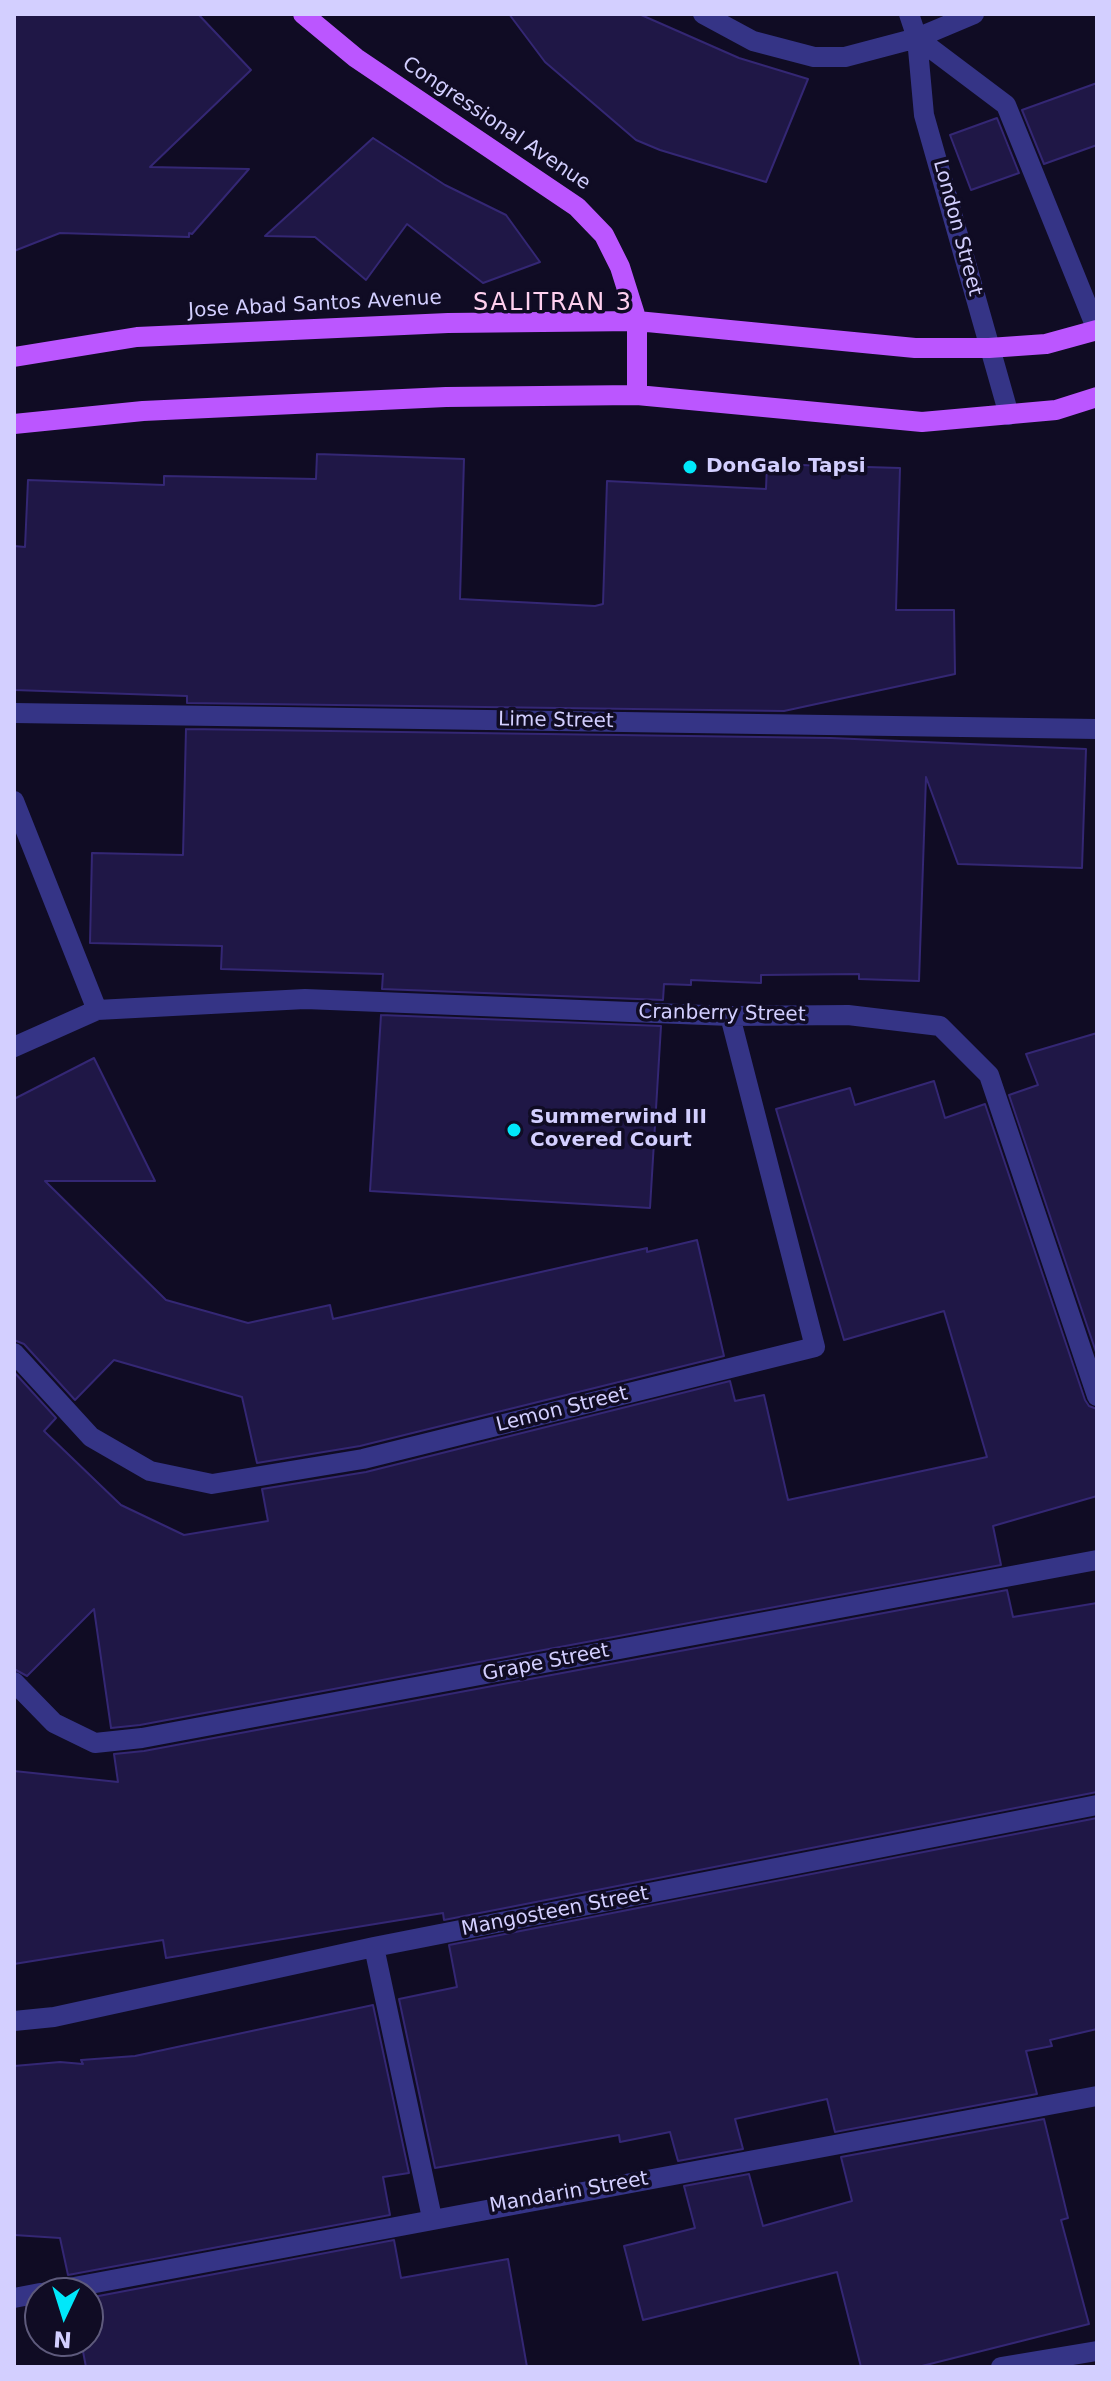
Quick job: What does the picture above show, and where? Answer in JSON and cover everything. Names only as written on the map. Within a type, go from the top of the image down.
[{"type":"main road","name":"Congressional Avenue","points":[[303,14],[356,58],[577,207],[604,235],[620,267],[637,321],[637,395]]},
{"type":"main road","name":"Jose Abad Santos Avenue","points":[[14,357],[137,337],[448,323],[637,321],[915,348],[1046,344],[1097,330]]},
{"type":"main road","points":[[14,424],[159,410],[446,397],[637,395],[922,422],[1056,410],[1097,397]]},
{"type":"street","points":[[703,14],[753,41],[814,57],[845,57],[917,38],[974,14]]},
{"type":"street","name":"London Street","points":[[909,14],[917,38],[924,115],[1009,415]]},
{"type":"street","points":[[917,38],[1006,105],[1097,330]]},
{"type":"street","name":"Lime Street","points":[[14,713],[1097,729]]},
{"type":"street","points":[[14,801],[97,1010],[14,1047]]},
{"type":"street","name":"Cranberry Street","points":[[97,1010],[305,999],[730,1016],[848,1015],[940,1026],[989,1075],[1097,1396]]},
{"type":"street","name":"Lemon Street","points":[[14,1353],[91,1437],[150,1471],[212,1484],[363,1459],[815,1347],[730,1016]]},
{"type":"street","name":"Grape Street","points":[[14,1682],[54,1723],[95,1743],[142,1738],[1097,1560]]},
{"type":"street","name":"Mangosteen Street","points":[[14,2021],[54,2017],[374,1947],[1097,1805]]},
{"type":"street","points":[[374,1947],[432,2218]]},
{"type":"street","name":"Mandarin Street","points":[[104,2281],[1097,2096]]},
{"type":"street","points":[[1001,2367],[1097,2351]]},
{"type":"building","points":[[14,14],[198,14],[251,70],[150,167],[249,169],[192,234],[189,233],[189,237],[60,233],[14,251]]},
{"type":"building","points":[[509,14],[639,14],[739,58],[808,79],[766,182],[636,140],[545,62]]},
{"type":"building","points":[[1097,83],[1097,145],[1044,164],[1022,110]]},
{"type":"building","points":[[997,118],[1019,173],[971,190],[950,135]]},
{"type":"building","points":[[373,138],[445,185],[506,215],[540,262],[483,283],[407,224],[366,280],[315,237],[265,236]]},
{"type":"building","points":[[317,454],[464,459],[460,599],[595,606],[603,604],[607,481],[766,489],[767,464],[900,468],[896,610],[954,610],[955,674],[784,711],[187,703],[187,696],[14,690],[14,546],[25,547],[28,480],[164,485],[164,476],[316,479]]},
{"type":"building","points":[[186,729],[831,738],[1086,749],[1082,868],[958,864],[926,777],[919,981],[859,979],[859,974],[761,975],[761,983],[691,980],[691,985],[664,984],[663,1000],[382,989],[383,974],[221,969],[222,946],[90,943],[92,853],[183,855]]},
{"type":"building","name":"Summerwind III Covered Court","points":[[381,1015],[661,1026],[650,1208],[370,1191]]},
{"type":"building","points":[[1097,1033],[1097,1355],[1009,1095],[1038,1085],[1026,1054]]},
{"type":"building","points":[[94,1058],[155,1181],[45,1181],[166,1300],[248,1323],[330,1305],[333,1319],[647,1248],[647,1252],[697,1240],[724,1356],[360,1446],[257,1463],[242,1397],[114,1360],[75,1400],[24,1344],[14,1340],[14,1099]]},
{"type":"building","points":[[934,1081],[945,1118],[985,1104],[1085,1400],[1097,1409],[1097,1496],[993,1526],[1001,1565],[140,1725],[111,1728],[94,1609],[27,1676],[14,1669],[14,1372],[56,1418],[44,1431],[121,1505],[184,1535],[268,1521],[262,1489],[366,1472],[730,1381],[735,1401],[764,1395],[788,1500],[987,1457],[944,1311],[844,1340],[776,1109],[850,1088],[855,1105]]},
{"type":"building","points":[[1007,1590],[1013,1617],[1097,1603],[1097,1792],[444,1920],[443,1913],[166,1958],[163,1940],[14,1964],[14,1771],[118,1782],[114,1754],[144,1751]]},
{"type":"building","points":[[1097,1818],[1097,2029],[1050,2040],[1052,2046],[1026,2051],[1037,2094],[835,2132],[827,2099],[735,2119],[743,2149],[678,2161],[670,2132],[620,2142],[619,2135],[435,2168],[399,1999],[457,1987],[449,1945]]},
{"type":"building","points":[[373,2005],[409,2173],[383,2177],[390,2215],[68,2275],[60,2238],[14,2235],[14,2066],[60,2062],[83,2064],[81,2060],[135,2056]]},
{"type":"building","points":[[1044,2119],[1068,2218],[1061,2220],[1089,2324],[918,2367],[861,2367],[837,2272],[643,2320],[624,2246],[695,2228],[684,2186],[749,2174],[763,2226],[852,2201],[841,2157]]},
{"type":"building","points":[[394,2240],[401,2278],[508,2259],[527,2367],[86,2367],[84,2357],[104,2357],[104,2295]]},
{"type":"place","name":"DonGalo Tapsi","points":[[690,467]]},
{"type":"place","name":"Summerwind III Covered Court","points":[[514,1130]]},
{"type":"district","name":"SALITRAN 3","points":[[553,304]]}]
